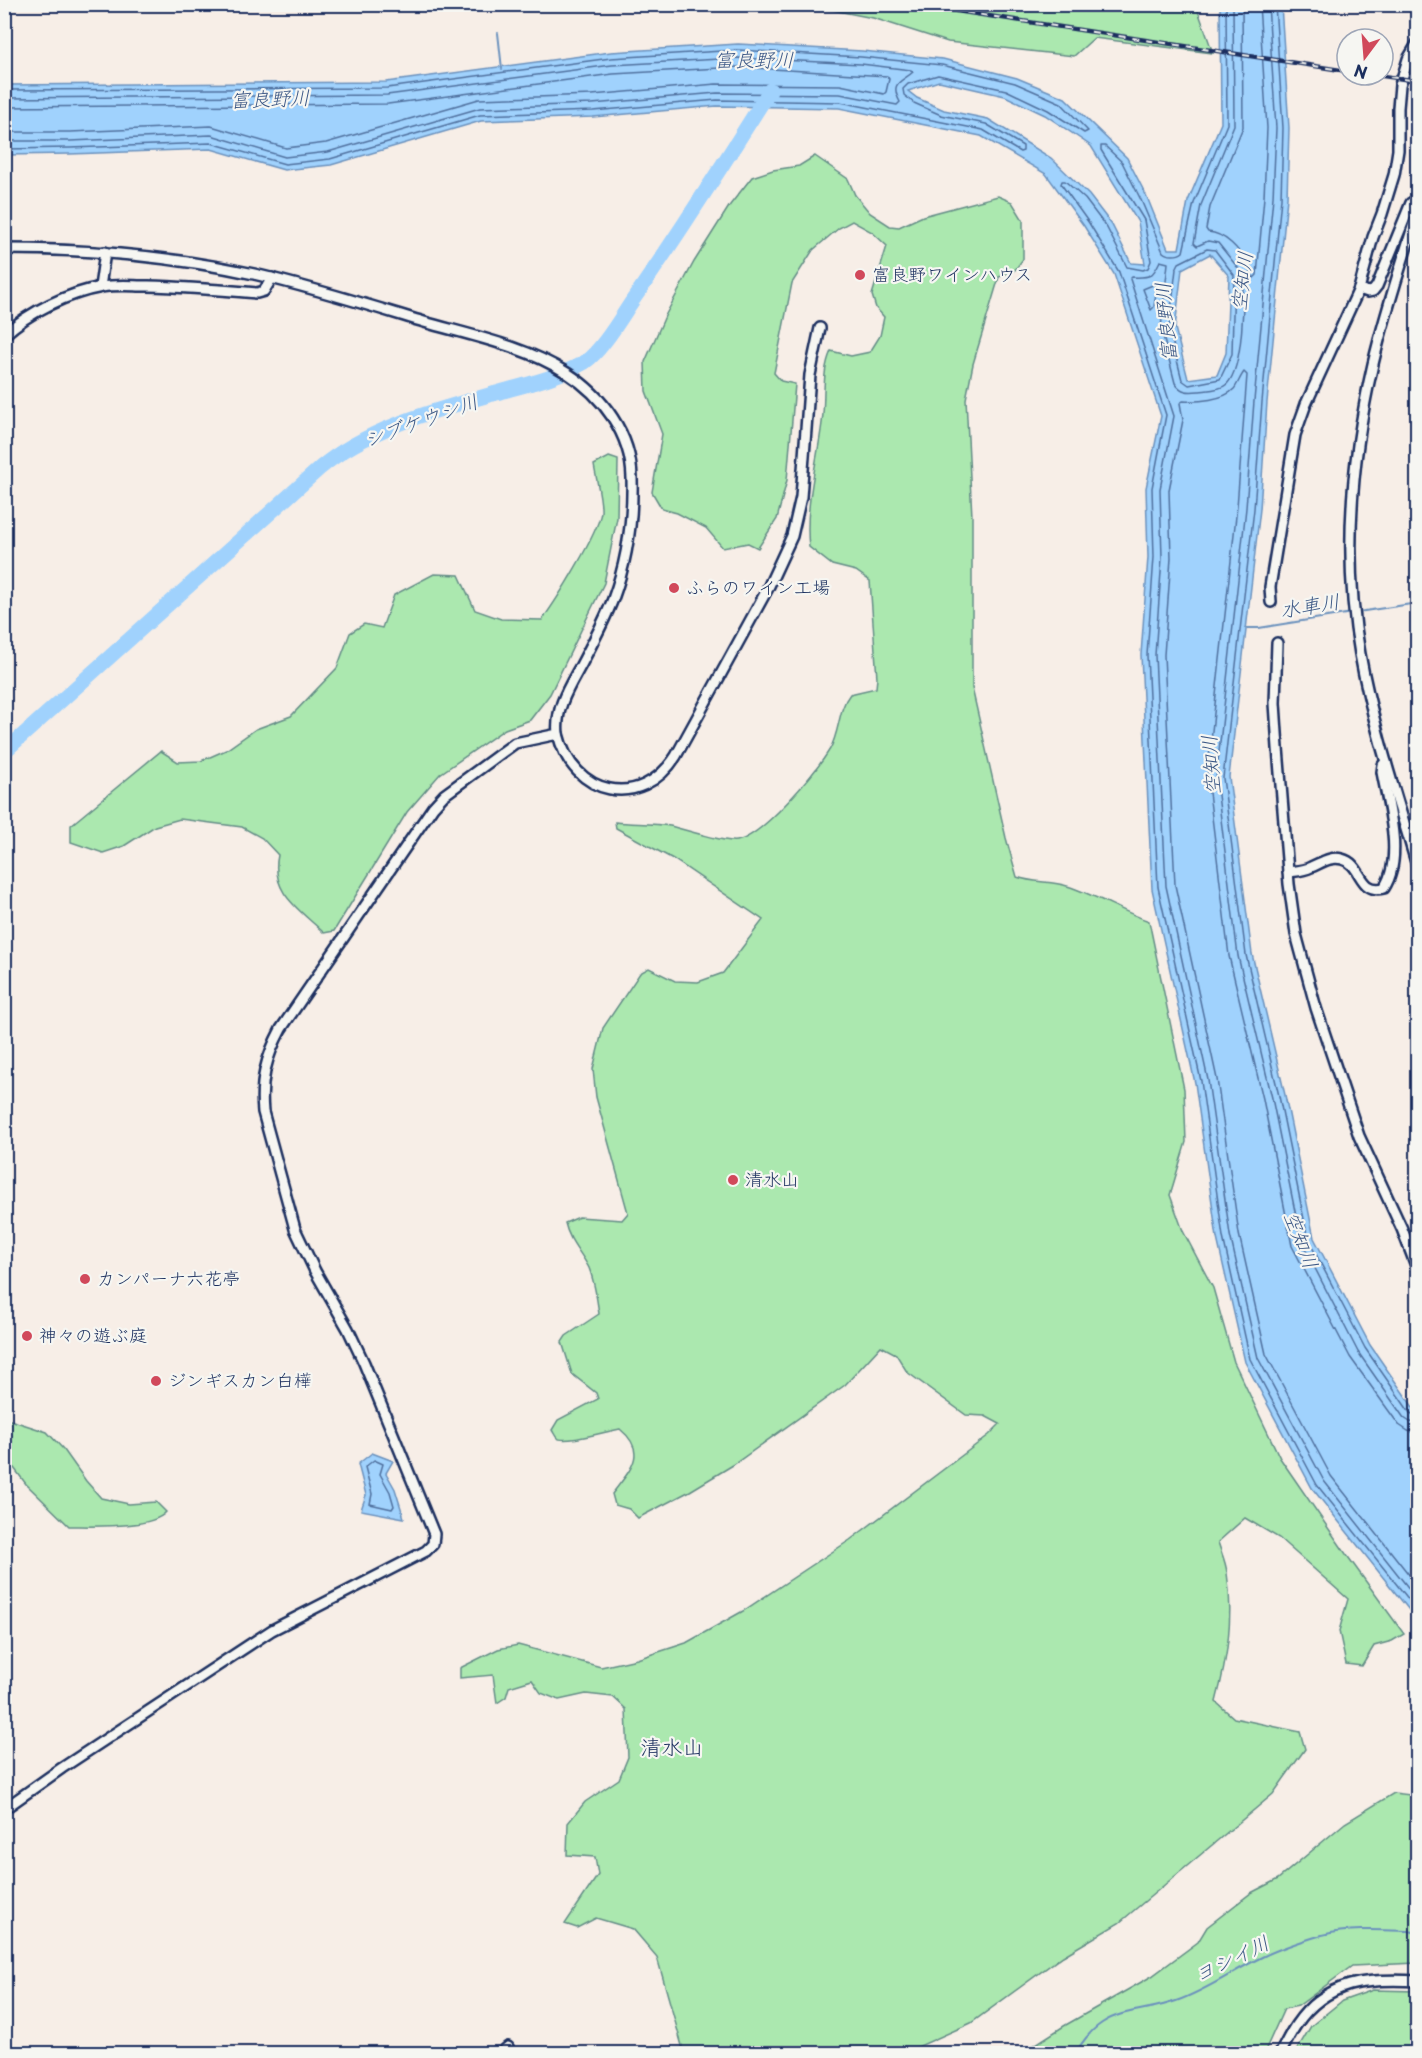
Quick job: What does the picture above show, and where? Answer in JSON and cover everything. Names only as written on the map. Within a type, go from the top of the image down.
[{"type":"street","points":[[1271,602],[1270,587],[1295,435],[1306,404],[1359,289],[1395,168],[1400,85],[1408,59],[1418,42]]},
{"type":"street","points":[[1359,289],[1373,291],[1377,286],[1411,203],[1418,200]]},
{"type":"street","points":[[1418,212],[1373,363],[1359,435],[1352,506],[1351,569],[1355,625],[1365,681],[1418,869]]},
{"type":"street","points":[[4,249],[54,249],[165,258],[272,278],[516,349],[535,356],[568,374],[590,391],[609,411],[627,445],[632,478],[630,517],[622,571],[613,599],[562,701],[557,720],[558,734],[565,756],[572,766],[588,780],[607,788],[627,789],[648,783],[665,772],[767,590],[792,536],[801,497],[810,375],[820,328]]},
{"type":"street","points":[[100,287],[105,252]]},
{"type":"street","points":[[4,335],[40,310],[100,287],[155,286],[257,293],[264,291],[272,278]]},
{"type":"street","points":[[1277,643],[1275,703],[1288,872],[1296,934],[1316,1008],[1359,1136],[1402,1229],[1418,1271]]},
{"type":"street","points":[[4,1809],[62,1768],[264,1635],[426,1551],[433,1544],[434,1534],[429,1520],[378,1394],[348,1329],[315,1271],[295,1229],[263,1112],[263,1071],[280,1029],[433,807],[444,795],[515,742],[558,734]]},
{"type":"street","points":[[1288,872],[1311,867],[1333,858],[1342,859],[1350,862],[1370,888],[1377,890],[1384,888],[1389,880],[1393,864],[1394,845],[1382,772],[1386,762]]},
{"type":"street","points":[[1280,2054],[1303,2016],[1329,1993],[1361,1981],[1418,1981]]},
{"type":"green space","points":[[807,5],[1196,5],[1213,53],[1094,38],[1074,56],[948,42],[873,18]]},
{"type":"green space","points":[[815,156],[848,179],[855,195],[870,213],[890,226],[899,227],[923,216],[998,196],[1012,202],[1023,220],[1023,259],[1015,270],[999,277],[973,364],[966,399],[972,517],[972,688],[1006,838],[1017,877],[1067,886],[1149,921],[1184,1089],[1186,1142],[1170,1195],[1183,1231],[1213,1288],[1234,1362],[1280,1458],[1404,1634],[1392,1641],[1374,1646],[1362,1666],[1346,1664],[1339,1631],[1348,1599],[1279,1538],[1245,1518],[1218,1542],[1225,1561],[1230,1606],[1226,1654],[1216,1702],[1234,1718],[1300,1732],[1305,1749],[1273,1794],[1119,1923],[1063,1956],[971,2023],[902,2054],[684,2053],[657,1957],[633,1929],[596,1918],[577,1928],[565,1924],[598,1875],[595,1857],[567,1855],[568,1823],[585,1802],[619,1779],[628,1757],[626,1709],[613,1697],[586,1694],[559,1700],[541,1693],[532,1680],[509,1687],[506,1697],[497,1703],[493,1675],[460,1678],[460,1668],[498,1649],[518,1645],[601,1667],[637,1659],[686,1643],[743,1611],[850,1540],[989,1435],[1000,1424],[985,1416],[966,1415],[907,1372],[896,1354],[881,1346],[845,1385],[733,1465],[638,1518],[629,1509],[615,1505],[612,1494],[634,1462],[634,1446],[629,1438],[620,1429],[561,1439],[557,1438],[552,1430],[558,1420],[598,1399],[596,1393],[572,1374],[562,1342],[566,1336],[599,1314],[589,1268],[572,1241],[565,1223],[579,1217],[622,1220],[628,1213],[596,1097],[593,1069],[603,1028],[640,973],[649,968],[675,981],[698,982],[723,973],[763,920],[673,859],[616,828],[615,822],[670,826],[731,841],[748,837],[788,802],[823,759],[833,742],[843,706],[850,694],[876,688],[870,581],[856,571],[832,565],[809,547],[808,530],[810,497],[821,431],[828,359],[831,351],[851,356],[870,352],[880,336],[884,317],[876,308],[872,295],[887,246],[872,232],[852,221],[839,228],[813,250],[792,283],[774,373],[781,381],[795,384],[787,480],[777,519],[758,548],[748,543],[723,548],[706,528],[677,513],[662,509],[652,492],[662,434],[646,391],[645,362],[665,316],[694,262],[730,205],[752,177],[773,170],[799,166]]},
{"type":"green space","points":[[609,457],[618,460],[617,518],[604,583],[550,694],[530,720],[505,729],[440,774],[407,812],[334,931],[324,933],[296,908],[282,890],[278,880],[278,855],[262,838],[242,827],[180,819],[155,826],[124,846],[103,853],[71,842],[71,825],[161,751],[178,762],[201,761],[226,750],[256,729],[291,716],[337,668],[350,633],[364,624],[382,628],[394,595],[434,574],[459,575],[475,610],[501,619],[542,620],[576,567],[598,522],[601,507],[594,465]]},
{"type":"green space","points":[[10,1420],[47,1432],[101,1498],[129,1504],[156,1502],[166,1512],[159,1517],[135,1524],[69,1526],[26,1484],[5,1456],[5,1424]]},
{"type":"green space","points":[[1417,1791],[1417,1963],[1352,1966],[1298,2006],[1284,2009],[1264,2053],[1022,2053],[1064,2026],[1152,1976],[1198,1942],[1207,1927],[1251,1893],[1278,1879],[1345,1823],[1394,1793],[1410,1795]]},
{"type":"green space","points":[[1373,1990],[1417,1991],[1417,2053],[1295,2053],[1311,2026],[1342,2001]]},
{"type":"water","points":[[1220,5],[1281,5],[1289,128],[1287,198],[1267,402],[1260,509],[1229,777],[1252,954],[1285,1095],[1314,1238],[1370,1345],[1417,1413],[1417,1620],[1312,1488],[1245,1362],[1217,1238],[1195,1083],[1152,889],[1141,655],[1148,557],[1146,488],[1161,416],[1114,274],[1084,226],[1046,174],[981,136],[839,108],[717,106],[593,117],[481,121],[331,165],[284,170],[211,149],[5,155],[5,85],[386,82],[611,52],[738,44],[862,51],[943,59],[1017,78],[1065,98],[1127,158],[1147,197],[1168,249],[1179,249],[1188,201],[1221,123]],"holes":[[[939,81],[1005,96],[1045,115],[1091,146],[1138,222],[1145,264],[1131,263],[1112,225],[1089,195],[1051,158],[988,119],[944,110],[917,98],[908,91]],[[1210,254],[1229,276],[1226,353],[1217,375],[1188,379],[1175,328],[1182,269]]]},
{"type":"water","points":[[372,1453],[393,1461],[386,1473],[395,1489],[404,1518],[361,1510],[366,1495],[358,1464]]},
{"type":"waterway","points":[[498,33],[502,69]]},
{"type":"waterway","name":"シブケウシ川","points":[[4,752],[320,468],[339,454],[382,430],[453,405],[554,376],[592,357],[612,332],[670,246],[770,90]]},
{"type":"waterway","name":"水車川","points":[[1358,612],[1418,603]]},
{"type":"waterway","name":"水車川","points":[[1245,628],[1259,628],[1352,613]]},
{"type":"waterway","name":"ヨシイ川","points":[[1075,2054],[1090,2033],[1110,2018],[1187,1997],[1262,1957],[1291,1945],[1343,1931],[1387,1930],[1418,1933]]},
{"type":"railway","points":[[911,4],[1335,69]]},
{"type":"railway","points":[[1395,78],[1418,81]]},
{"type":"place","name":"富良野ワインハウス","points":[[860,275]]},
{"type":"place","name":"ふらのワイン工場","points":[[674,588]]},
{"type":"place","name":"清水山","points":[[733,1180]]},
{"type":"place","name":"カンパーナ六花亭","points":[[85,1279]]},
{"type":"place","name":"神々の遊ぶ庭","points":[[27,1336]]},
{"type":"place","name":"ジンギスカン白樺","points":[[156,1381]]},
{"type":"district","name":"清水山","points":[[672,1748]]},
{"type":"water label","name":"富良野川","points":[[754,60]]},
{"type":"water label","name":"富良野川","points":[[270,99]]},
{"type":"water label","name":"空知川","points":[[1242,281]]},
{"type":"water label","name":"富良野川","points":[[1166,322]]},
{"type":"water label","name":"空知川","points":[[1211,765]]},
{"type":"water label","name":"空知川","points":[[1301,1240]]}]
